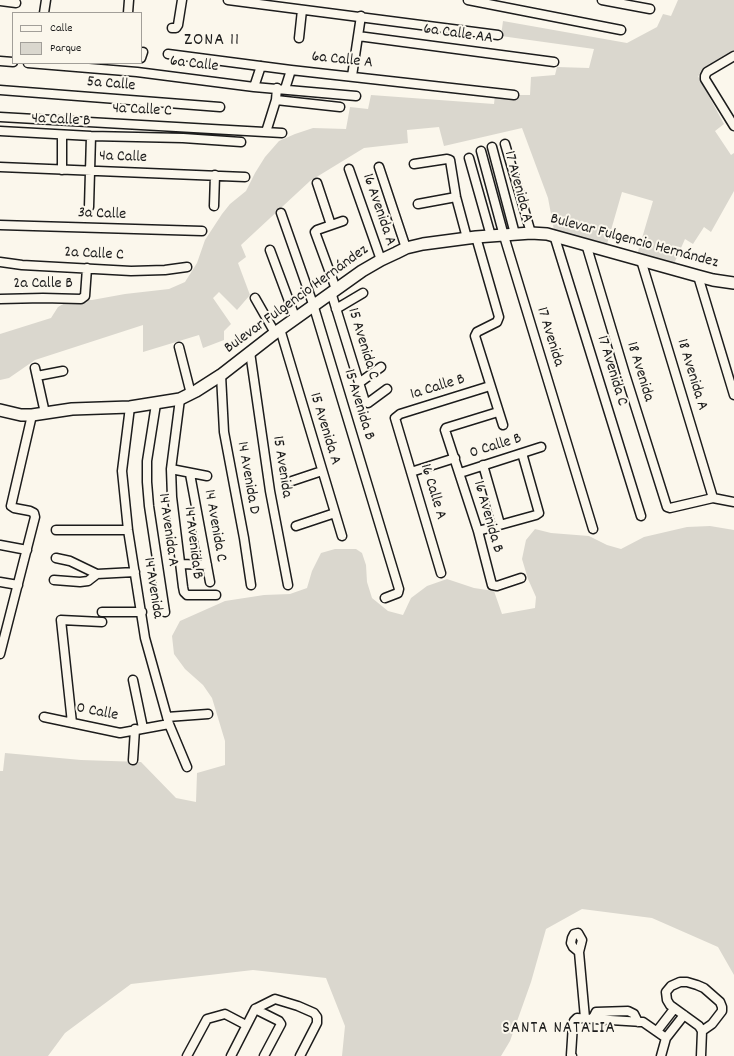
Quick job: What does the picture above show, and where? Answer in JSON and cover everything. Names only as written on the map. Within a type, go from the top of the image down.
[{"type":"street","points":[[44,12],[46,0]]},
{"type":"street","points":[[128,12],[129,0]]},
{"type":"street","points":[[172,28],[176,28],[178,25],[182,0]]},
{"type":"street","points":[[228,0],[361,16],[498,35]]},
{"type":"street","points":[[468,0],[621,30]]},
{"type":"street","points":[[602,0],[650,9]]},
{"type":"street","points":[[0,1],[16,3]]},
{"type":"street","points":[[299,38],[302,10]]},
{"type":"street","points":[[352,76],[361,16]]},
{"type":"street","name":"6a Calle AA","points":[[358,36],[554,62]]},
{"type":"street","name":"6a Calle A","points":[[168,54],[291,70],[514,95]]},
{"type":"street","points":[[734,56],[707,72],[705,76],[705,79],[734,126]]},
{"type":"street","points":[[0,61],[12,62]]},
{"type":"street","name":"6a Calle","points":[[40,64],[137,72],[254,87],[356,96]]},
{"type":"street","points":[[137,72],[139,64]]},
{"type":"street","points":[[254,87],[261,66]]},
{"type":"street","points":[[266,132],[276,100],[291,70]]},
{"type":"street","name":"5a Calle","points":[[0,90],[220,108]]},
{"type":"street","points":[[276,100],[340,107]]},
{"type":"street","name":"4a Calle C","points":[[0,117],[282,133]]},
{"type":"street","name":"4a Calle B","points":[[0,131],[62,135],[183,138],[241,142]]},
{"type":"street","points":[[62,135],[62,170]]},
{"type":"street","points":[[89,207],[91,136]]},
{"type":"street","points":[[505,144],[531,233]]},
{"type":"street","name":"17 Avenida A","points":[[492,147],[509,235]]},
{"type":"street","name":"17 Avenida","points":[[482,151],[509,235],[593,529]]},
{"type":"street","points":[[469,158],[491,236]]},
{"type":"street","points":[[414,164],[447,159],[450,160],[456,197],[499,318],[497,322],[477,332],[475,336],[503,425]]},
{"type":"street","points":[[379,166],[406,248]]},
{"type":"street","name":"4a Calle","points":[[0,168],[245,177]]},
{"type":"street","name":"16 Avenida A","points":[[349,169],[381,260]]},
{"type":"street","points":[[214,206],[215,176]]},
{"type":"street","points":[[316,183],[331,225],[343,221]]},
{"type":"street","points":[[418,204],[456,197]]},
{"type":"street","name":"15 Avenida B","points":[[281,213],[313,304],[400,589],[398,593],[385,598]]},
{"type":"street","name":"3a Calle","points":[[0,225],[202,231]]},
{"type":"street","name":"15 Avenida C","points":[[331,225],[315,232],[333,290],[336,309],[365,402],[368,403]]},
{"type":"street","name":"Bulevar Fulgencio Hernández","points":[[0,410],[22,415],[32,415],[72,409],[130,407],[180,399],[191,394],[221,375],[333,290],[381,260],[406,248],[423,244],[531,233],[554,235],[698,276],[734,283]]},
{"type":"street","name":"17 Avenida C","points":[[554,235],[641,516]]},
{"type":"street","name":"18 Avenida","points":[[586,244],[667,507],[670,508],[713,498]]},
{"type":"street","points":[[270,250],[296,317]]},
{"type":"street","name":"18 Avenida A","points":[[641,260],[713,498]]},
{"type":"street","name":"2a Calle C","points":[[0,262],[22,265],[131,271],[165,270],[187,266]]},
{"type":"street","name":"2a Calle B","points":[[0,299],[81,299],[85,296],[87,268]]},
{"type":"street","points":[[698,276],[734,395]]},
{"type":"street","points":[[336,309],[363,293]]},
{"type":"street","points":[[255,298],[277,331]]},
{"type":"street","name":"15 Avenida A","points":[[277,331],[342,536]]},
{"type":"street","points":[[179,347],[191,394]]},
{"type":"street","name":"15 Avenida","points":[[250,352],[270,491],[288,585]]},
{"type":"street","points":[[359,383],[381,366]]},
{"type":"street","points":[[45,413],[36,372],[63,371]]},
{"type":"street","name":"14 Avenida D","points":[[221,375],[224,432],[244,538],[251,586]]},
{"type":"street","name":"1a Calle B","points":[[395,418],[400,414],[490,386]]},
{"type":"street","name":"1a Calle B","points":[[368,403],[387,389]]},
{"type":"street","name":"14 Avenida B","points":[[180,399],[171,469],[172,497],[183,587],[184,592],[187,595],[216,595]]},
{"type":"street","name":"14 Avenida A","points":[[156,404],[147,461],[147,482],[149,506],[165,612]]},
{"type":"street","name":"14 Avenida","points":[[130,407],[122,472],[128,530],[146,638],[168,721],[187,767]]},
{"type":"street","name":"16 Avenida B","points":[[498,412],[446,428],[445,430],[478,531],[492,585],[497,586],[521,578]]},
{"type":"street","points":[[0,654],[36,517],[34,513],[11,506],[32,415]]},
{"type":"street","name":"16 Calle A","points":[[395,418],[441,573]]},
{"type":"street","name":"0 Calle B","points":[[460,473],[541,447]]},
{"type":"street","points":[[478,531],[536,515],[539,511],[522,453]]},
{"type":"street","points":[[411,472],[455,458]]},
{"type":"street","points":[[483,465],[500,524]]},
{"type":"street","points":[[171,469],[190,474],[207,476]]},
{"type":"street","points":[[289,482],[322,471]]},
{"type":"street","name":"14 Avenida C","points":[[190,474],[210,582]]},
{"type":"street","points":[[713,498],[734,502]]},
{"type":"street","points":[[296,526],[335,512]]},
{"type":"street","points":[[56,530],[128,530]]},
{"type":"street","points":[[0,545],[27,550]]},
{"type":"street","points":[[56,558],[70,562],[97,574],[135,572]]},
{"type":"street","points":[[181,564],[207,565]]},
{"type":"street","points":[[54,580],[80,582],[88,581],[97,574]]},
{"type":"street","points":[[0,582],[18,585]]},
{"type":"street","points":[[102,612],[142,612]]},
{"type":"street","points":[[72,723],[61,620],[102,622]]},
{"type":"street","points":[[132,760],[139,729],[133,680]]},
{"type":"street","name":"0 Calle","points":[[44,717],[120,733],[168,721],[208,714]]},
{"type":"street","points":[[579,952],[589,1018]]},
{"type":"street","points":[[701,1056],[702,1031],[699,1026],[670,1005],[667,1000],[666,992],[671,986],[680,982],[687,982],[696,985],[704,988],[721,1004],[722,1011],[712,1024],[702,1031]]},
{"type":"street","points":[[231,1056],[255,1009],[275,999],[298,1006],[314,1013],[317,1017],[317,1023],[300,1056]]},
{"type":"street","points":[[657,1031],[674,1008]]},
{"type":"street","points":[[255,1009],[279,1021],[281,1024],[264,1056]]},
{"type":"street","points":[[571,1056],[574,1021],[577,1018],[589,1018],[596,1012],[628,1011],[634,1014],[638,1022],[643,1022],[666,1038]]},
{"type":"street","points":[[187,1056],[207,1019],[225,1014],[246,1025]]},
{"type":"street","points":[[661,1056],[666,1038],[684,1016]]},
{"type":"green space","points":[[678,0],[734,0],[734,53],[698,76],[724,124],[715,131],[731,155],[734,153],[734,191],[711,232],[704,227],[693,244],[685,239],[673,266],[637,255],[653,201],[622,192],[607,244],[554,230],[548,198],[522,128],[444,146],[439,127],[407,130],[408,143],[364,148],[310,181],[241,245],[246,257],[238,263],[250,295],[237,310],[219,292],[213,298],[231,324],[224,331],[224,340],[203,348],[199,335],[143,352],[143,325],[35,360],[9,378],[0,380],[0,334],[51,318],[58,307],[70,300],[92,300],[125,294],[169,289],[185,282],[197,263],[205,240],[222,214],[230,204],[246,191],[265,157],[279,141],[313,128],[346,129],[350,107],[368,109],[371,95],[494,104],[495,95],[530,95],[531,77],[555,75],[557,67],[589,68],[594,49],[501,36],[503,21],[627,43],[657,27],[663,14],[671,16]]},
{"type":"green space","points":[[710,526],[734,530],[734,975],[718,947],[652,918],[582,909],[546,929],[531,982],[510,1041],[501,1056],[342,1056],[345,1026],[326,978],[253,970],[131,984],[65,1033],[48,1056],[0,1056],[0,771],[3,771],[5,753],[81,760],[141,762],[176,798],[196,802],[197,773],[225,765],[225,741],[212,698],[203,685],[185,669],[174,654],[172,636],[180,621],[225,601],[264,595],[290,594],[307,588],[312,571],[321,553],[335,549],[356,549],[362,553],[366,565],[367,582],[372,598],[388,611],[403,615],[411,598],[427,586],[447,579],[474,588],[494,591],[502,614],[535,608],[536,597],[528,579],[522,559],[526,540],[535,529],[551,533],[589,536],[607,545],[621,549],[644,537],[687,527]]},
{"type":"district","name":"ZONA 11","points":[[212,42]]},
{"type":"district","name":"SANTA NATALIA","points":[[559,1030]]}]
